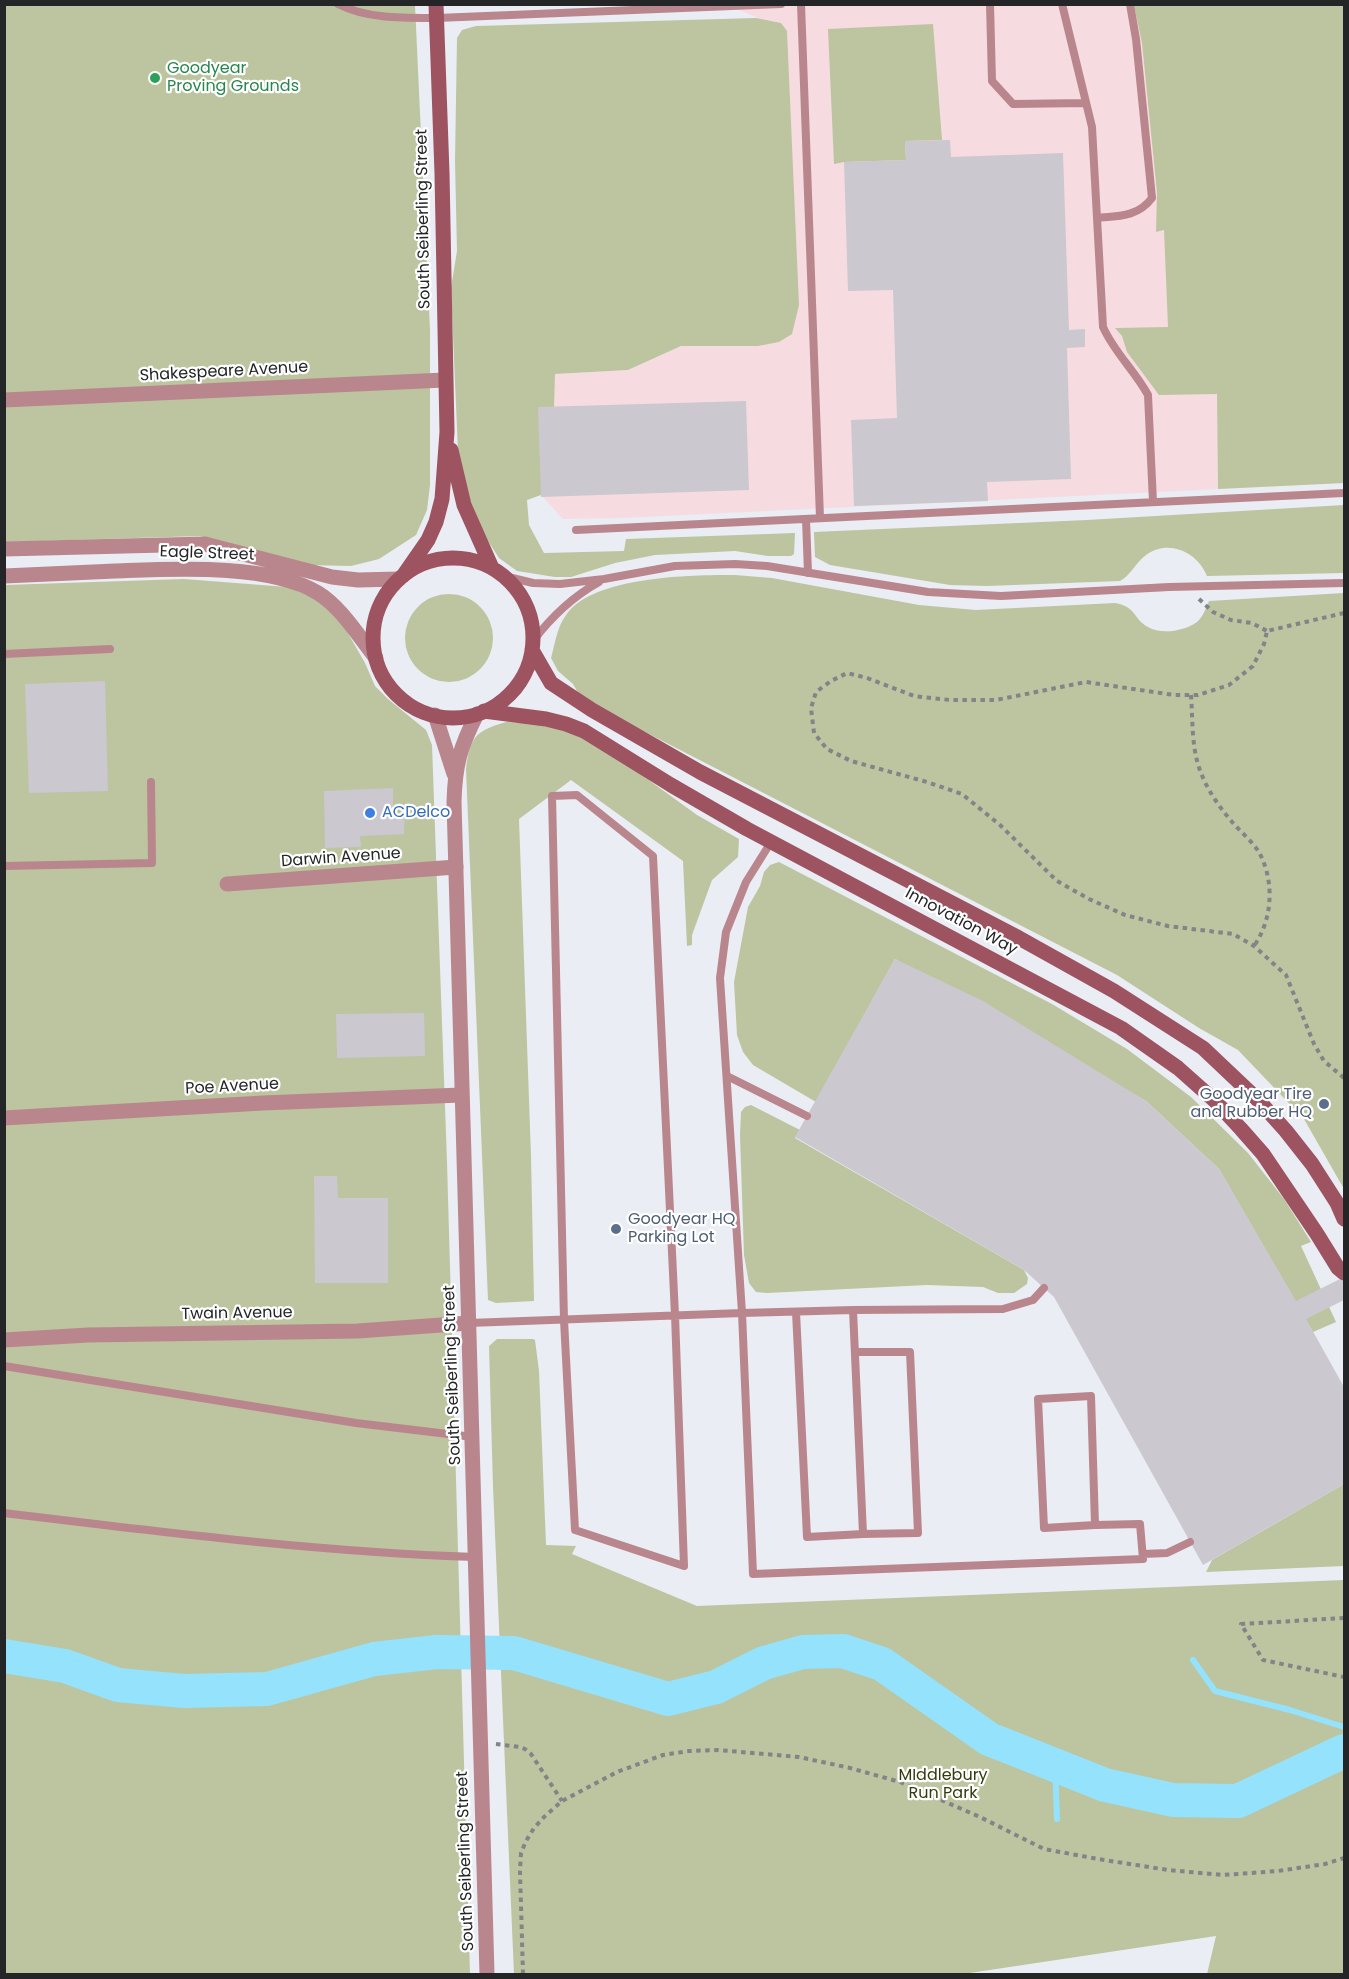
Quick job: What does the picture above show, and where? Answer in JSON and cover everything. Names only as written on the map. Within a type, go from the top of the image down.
[{"type":"main road","name":"South Seiberling Street","points":[[401,577],[428,540],[436,522],[441,500],[447,432],[436,11]]},
{"type":"main road","name":"South Seiberling Street","points":[[447,432],[464,505],[498,572]]},
{"type":"main road","points":[[446,558],[470,560],[498,572],[518,591],[532,622],[532,645],[526,669],[516,687],[507,697],[480,712],[460,717],[435,715],[415,708],[398,695],[384,678],[376,658],[373,636],[377,613],[387,592],[401,577],[423,564],[446,558]]},
{"type":"main road","name":"Innovation Way","points":[[532,645],[551,683],[592,710],[700,772],[1019,938],[1114,991],[1203,1048],[1259,1101],[1286,1131],[1337,1203],[1344,1218]]},
{"type":"main road","name":"Innovation Way","points":[[480,712],[546,719],[584,731],[671,785],[771,842],[1120,1028],[1178,1068],[1214,1100],[1263,1154],[1338,1268],[1344,1273]]},
{"type":"street","name":"Shakespeare Avenue","points":[[4,400],[446,380]]},
{"type":"street","name":"Eagle Street","points":[[4,549],[205,544],[332,577],[358,580],[401,577]]},
{"type":"street","name":"Eagle Street","points":[[4,576],[189,570],[274,576],[300,585],[325,598],[376,658]]},
{"type":"street","name":"South Seiberling Street","points":[[480,712],[462,743],[454,774],[461,1095],[470,1323],[487,1974]]},
{"type":"street","name":"South Seiberling Street","points":[[435,715],[454,774]]},
{"type":"street","name":"Darwin Avenue","points":[[227,884],[456,867]]},
{"type":"street","name":"Poe Avenue","points":[[4,1118],[263,1103],[461,1095]]},
{"type":"street","name":"Twain Avenue","points":[[4,1340],[88,1335],[358,1331],[470,1323]]},
{"type":"lane","points":[[338,4],[357,12],[401,18],[436,11],[781,4]]},
{"type":"lane","points":[[801,4],[820,518]]},
{"type":"lane","points":[[990,4],[992,81],[1013,104],[1086,103]]},
{"type":"lane","points":[[1062,4],[1092,127],[1103,327],[1110,342],[1142,383],[1148,395],[1153,502]]},
{"type":"lane","points":[[1097,218],[1129,215],[1146,206],[1152,198],[1136,39],[1130,4]]},
{"type":"lane","points":[[576,530],[1344,493]]},
{"type":"lane","points":[[806,519],[808,573]]},
{"type":"lane","points":[[498,572],[543,584],[604,579],[675,566],[717,563],[766,566],[916,590],[977,596],[1344,583]]},
{"type":"lane","points":[[532,645],[548,621],[570,600],[604,579]]},
{"type":"lane","points":[[4,654],[110,650]]},
{"type":"lane","points":[[4,866],[152,863],[151,782]]},
{"type":"lane","points":[[577,795],[653,856],[675,1316],[684,1566],[575,1530],[564,1320],[552,796],[577,795]]},
{"type":"lane","points":[[771,842],[746,882],[726,932],[720,978],[742,1313],[753,1574],[1143,1558],[1140,1524],[1044,1528],[1038,1400],[1091,1396],[1095,1525]]},
{"type":"lane","points":[[727,1076],[807,1116]]},
{"type":"lane","points":[[470,1323],[853,1310],[1003,1309],[1033,1300],[1044,1288]]},
{"type":"lane","points":[[853,1310],[863,1534]]},
{"type":"lane","points":[[796,1312],[807,1537],[918,1533],[909,1352],[855,1353]]},
{"type":"lane","points":[[4,1366],[356,1423],[472,1437]]},
{"type":"lane","points":[[4,1513],[173,1533],[421,1555],[476,1557]]},
{"type":"lane","points":[[1143,1554],[1167,1553],[1190,1542]]},
{"type":"path","points":[[1187,587],[1213,612],[1231,620],[1252,623],[1268,631],[1344,613]]},
{"type":"path","points":[[1268,631],[1253,666],[1229,685],[1198,695],[1174,695],[1086,681],[996,700],[950,700],[914,696],[847,673],[816,692],[811,708],[814,733],[827,749],[851,761],[962,794],[1000,825],[1057,881],[1089,899],[1125,915],[1168,926],[1233,934],[1254,946],[1286,975],[1323,1061],[1344,1078]]},
{"type":"path","points":[[1191,695],[1193,741],[1201,772],[1215,801],[1259,853],[1266,870],[1270,894],[1268,917],[1262,935],[1254,946]]},
{"type":"path","points":[[1344,1618],[1241,1624],[1263,1660],[1344,1677]]},
{"type":"path","points":[[481,1742],[525,1749],[531,1754],[562,1801]]},
{"type":"path","points":[[523,1974],[521,1852],[534,1828],[562,1801],[617,1772],[663,1755],[689,1751],[718,1750],[800,1757],[900,1782],[980,1817],[1044,1849],[1098,1859],[1168,1870],[1223,1875],[1278,1871],[1325,1864],[1344,1858]]},
{"type":"shaded area","points":[[728,5],[1344,5],[1344,483],[563,519],[541,495],[555,374],[628,370],[681,346],[758,346],[787,31]]},
{"type":"green space","points":[[4,5],[415,5],[430,330],[430,485],[427,510],[416,535],[379,559],[351,566],[307,565],[200,536],[5,542]]},
{"type":"green space","points":[[1134,5],[1344,5],[1344,483],[1218,489],[1217,394],[1159,395],[1127,352],[1122,336],[1115,328],[1168,327],[1164,230],[1156,232],[1157,193],[1142,43]]},
{"type":"green space","points":[[756,18],[781,23],[787,31],[799,305],[792,334],[779,342],[758,346],[681,346],[628,370],[555,374],[554,407],[541,495],[527,500],[529,525],[544,553],[624,551],[626,539],[795,533],[794,554],[768,556],[735,551],[655,555],[615,563],[571,577],[517,571],[499,558],[479,527],[459,475],[451,288],[457,251],[455,161],[457,38],[462,30],[476,26]]},
{"type":"green space","points":[[933,24],[942,140],[905,141],[906,160],[834,164],[828,29]]},
{"type":"green space","points":[[1344,505],[1344,573],[1207,576],[1203,568],[1190,555],[1182,550],[1164,548],[1146,555],[1120,581],[987,586],[950,585],[830,565],[815,557],[814,532],[1087,520]]},
{"type":"green space","points":[[735,575],[772,578],[919,605],[976,610],[1115,603],[1127,607],[1143,624],[1159,631],[1180,630],[1197,622],[1209,601],[1344,593],[1344,1189],[1304,1119],[1238,1050],[1199,1028],[1117,975],[588,701],[558,671],[551,658],[558,630],[566,615],[579,602],[598,592],[644,580]]},
{"type":"green space","points":[[184,579],[287,587],[321,601],[341,621],[375,686],[426,730],[432,745],[447,1162],[470,1974],[5,1974],[5,585]]},
{"type":"green space","points":[[449,594],[466,598],[480,607],[489,621],[493,638],[489,655],[480,669],[466,678],[449,682],[432,678],[418,669],[409,655],[405,638],[409,621],[418,607],[432,598]]},
{"type":"green space","points":[[506,722],[529,723],[574,732],[639,773],[697,815],[739,839],[738,857],[712,880],[692,935],[692,945],[687,946],[683,861],[571,780],[519,819],[534,1301],[496,1303],[488,1300],[466,769],[472,742],[476,737],[487,729]]},
{"type":"green space","points":[[779,862],[1052,1004],[1127,1049],[1191,1097],[1248,1153],[1284,1199],[1311,1242],[1301,1246],[1336,1322],[1313,1332],[1219,1169],[1146,1101],[895,959],[816,1102],[753,1065],[743,1052],[737,1035],[734,982],[748,907],[760,886],[764,872],[770,865]]},
{"type":"green space","points":[[751,1105],[800,1130],[795,1138],[1024,1270],[1028,1278],[1027,1284],[1014,1293],[998,1293],[983,1287],[927,1285],[756,1292],[749,1283],[744,1255],[740,1136],[741,1112],[745,1107]]},
{"type":"green space","name":"MIddlebury Run Park","points":[[497,1339],[535,1340],[539,1371],[546,1545],[576,1546],[572,1554],[697,1606],[1344,1580],[1344,1974],[1207,1974],[1216,1936],[963,1974],[514,1974],[489,1346]]},
{"type":"green space","points":[[1344,1484],[1344,1566],[1206,1572],[1212,1560]]},
{"type":"building","points":[[950,140],[951,157],[1063,153],[1069,330],[1085,329],[1085,347],[1067,348],[1071,479],[987,482],[988,501],[854,506],[851,420],[897,418],[893,290],[848,291],[844,162],[906,160],[905,141]]},
{"type":"building","points":[[746,401],[749,490],[541,497],[538,407]]},
{"type":"building","points":[[105,681],[108,791],[29,793],[25,684]]},
{"type":"building","points":[[393,788],[393,814],[405,813],[404,834],[360,836],[361,847],[325,848],[324,791]]},
{"type":"building","points":[[895,959],[983,1001],[1146,1101],[1219,1169],[1296,1301],[1344,1277],[1344,1300],[1306,1319],[1344,1387],[1344,1484],[1203,1565],[1054,1297],[1024,1270],[795,1137]]},
{"type":"building","points":[[424,1013],[425,1056],[337,1058],[336,1014]]},
{"type":"building","points":[[314,1176],[337,1176],[338,1198],[388,1198],[388,1283],[315,1283]]},
{"type":"waterway","points":[[4,1656],[65,1666],[118,1685],[184,1691],[267,1689],[374,1659],[437,1652],[514,1653],[668,1699],[716,1687],[764,1663],[803,1652],[843,1651],[882,1664],[989,1739],[1105,1785],[1173,1800],[1238,1801],[1344,1751]]},
{"type":"waterway","points":[[1193,1660],[1215,1691],[1290,1710],[1344,1727]]},
{"type":"waterway","points":[[1055,1765],[1057,1819]]},
{"type":"place","name":"Goodyear Proving Grounds","points":[[155,78]]},
{"type":"place","name":"ACDelco","points":[[370,813]]},
{"type":"place","name":"Goodyear Tire and Rubber HQ","points":[[1324,1104]]},
{"type":"place","name":"Goodyear HQ Parking Lot","points":[[616,1229]]}]
